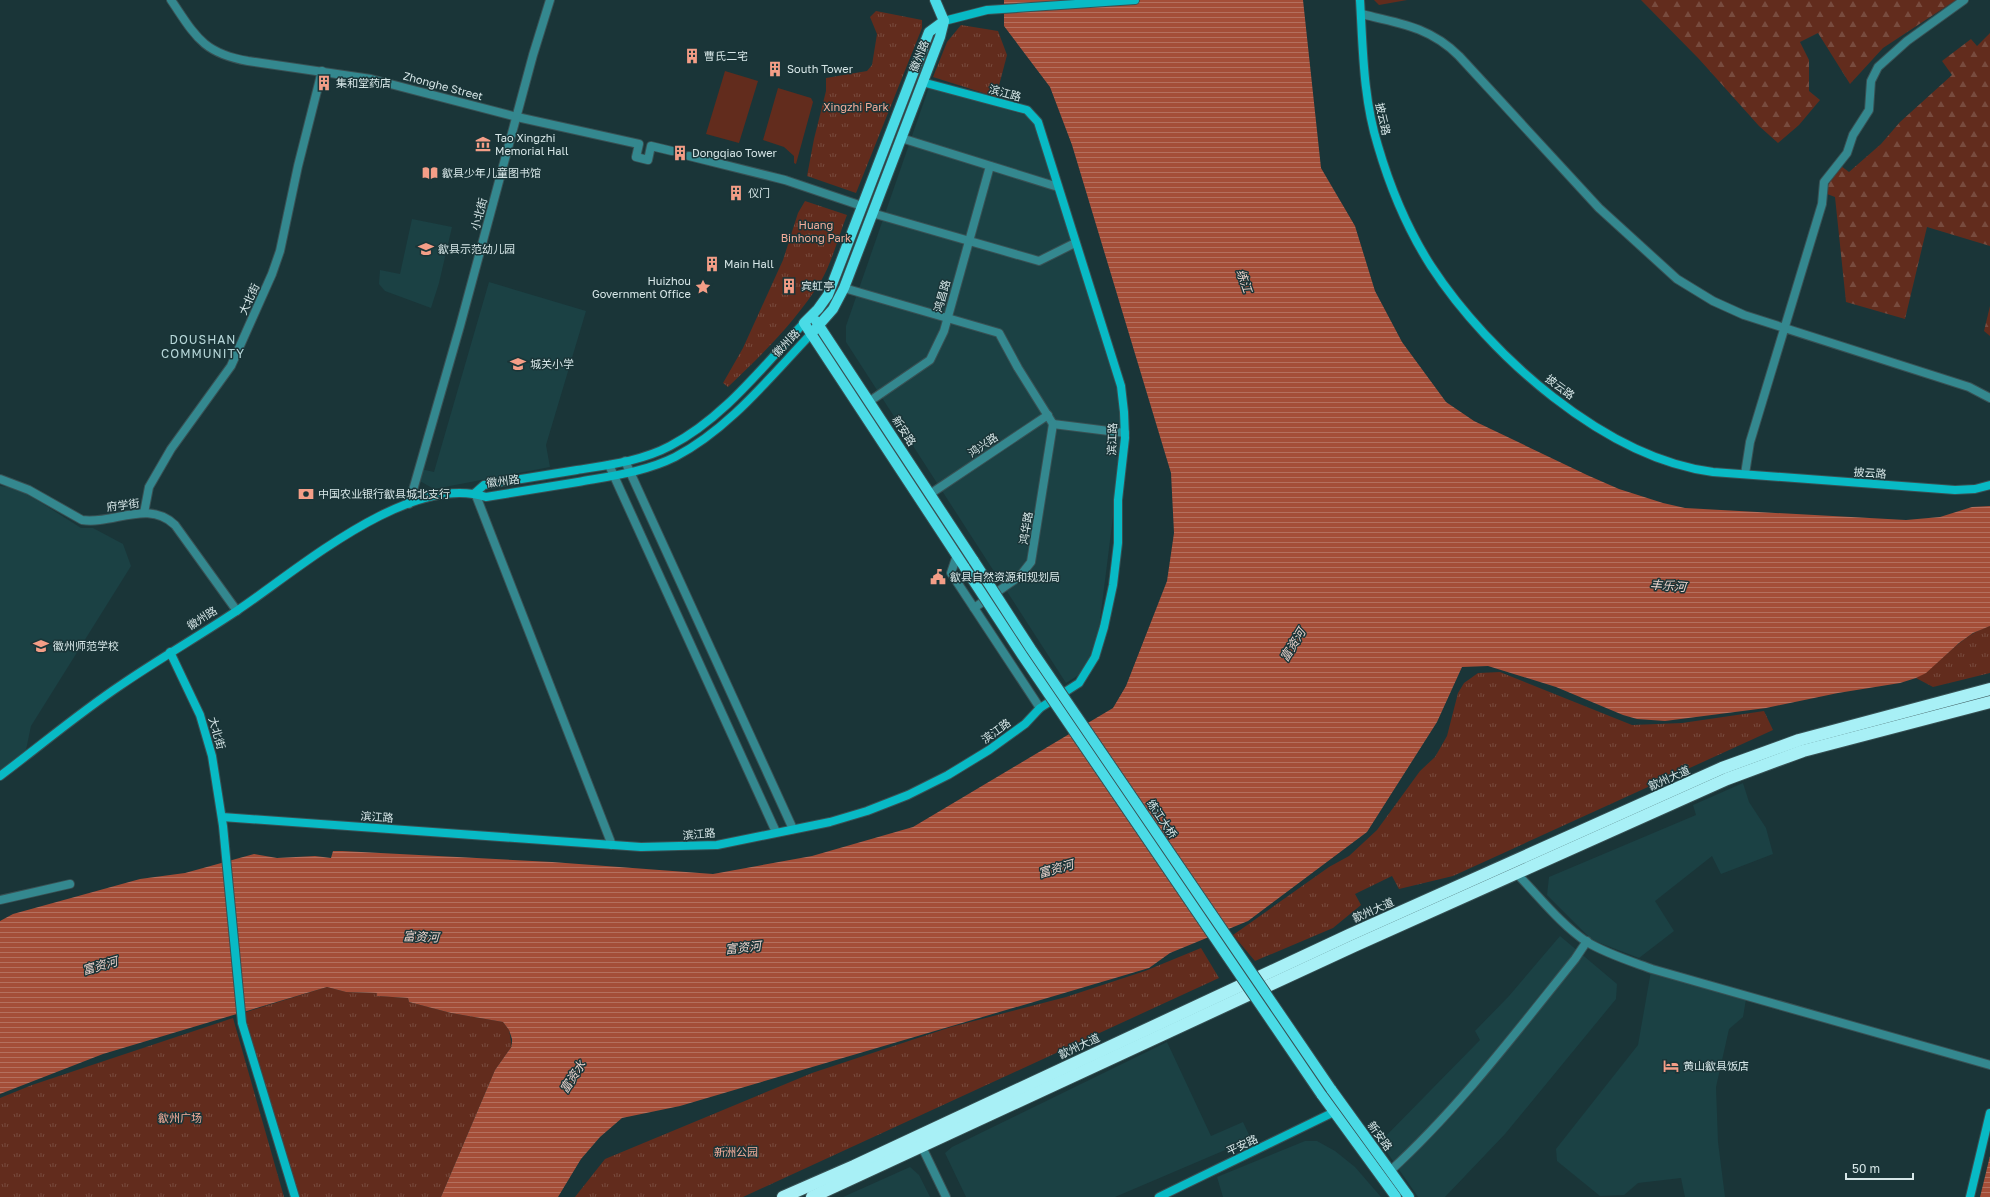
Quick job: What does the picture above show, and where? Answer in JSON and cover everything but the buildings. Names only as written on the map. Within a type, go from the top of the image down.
[{"type":"highway","name":"歙州大道","points":[[782,1197],[854,1166],[1349,935],[1728,766],[1799,740],[1990,689]]},
{"type":"highway","points":[[812,1197],[1354,946],[1727,779],[1803,751],[1990,702]]},
{"type":"main road","points":[[935,0],[944,20]]},
{"type":"main road","name":"徽州路","points":[[811,334],[833,309],[844,288],[900,138],[940,37],[944,20]]},
{"type":"main road","name":"徽州路","points":[[804,323],[828,295],[929,32],[944,20]]},
{"type":"main road","name":"新安路","points":[[812,315],[974,561]]},
{"type":"main road","points":[[804,323],[1031,668],[1321,1094],[1396,1197]]},
{"type":"main road","name":"练江大桥","points":[[974,561],[1040,662],[1331,1089]]},
{"type":"main road","name":"新安路","points":[[1331,1089],[1410,1197]]},
{"type":"street","name":"Zhonghe Street","points":[[171,0],[197,38],[220,53],[243,61],[371,79],[517,116],[639,144],[636,157],[648,160],[651,146],[672,151]]},
{"type":"street","name":"小北街","points":[[409,504],[533,55],[550,0]]},
{"type":"street","points":[[944,20],[987,10],[1135,0]]},
{"type":"street","name":"披云路","points":[[1360,0],[1368,104],[1382,160],[1398,199],[1421,248],[1442,282],[1467,314],[1503,353],[1541,387],[1580,415],[1624,442],[1652,457],[1682,467],[1713,472],[1956,490],[1975,489],[1990,485]]},
{"type":"street","points":[[1745,474],[1750,442],[1822,204],[1824,182],[1847,153],[1853,135],[1868,110],[1873,75],[1878,67],[1906,41],[1964,0]]},
{"type":"street","points":[[1361,14],[1413,27],[1430,34],[1445,44],[1459,56],[1599,208],[1677,279],[1717,303],[1744,315],[1969,387],[1989,396]]},
{"type":"street","name":"大北街","points":[[144,513],[150,487],[171,449],[231,366],[272,274],[280,251],[298,166],[322,71]]},
{"type":"street","name":"滨江路","points":[[223,821],[641,847],[691,847],[717,844],[793,829],[867,811],[928,786],[989,750],[1025,724],[1040,708],[1079,683],[1095,658],[1104,627],[1116,564],[1118,500],[1125,433],[1120,386],[1075,243],[1044,136],[1038,122],[1027,110],[922,82]]},
{"type":"street","points":[[900,138],[1058,187]]},
{"type":"street","points":[[689,156],[785,180],[862,206]]},
{"type":"street","name":"鸿昌路","points":[[870,401],[930,360],[940,344],[990,166]]},
{"type":"street","points":[[872,213],[1039,261],[1075,243]]},
{"type":"street","points":[[844,288],[999,333],[1018,368],[1054,424],[1125,433]]},
{"type":"street","name":"徽州路","points":[[475,493],[484,485],[625,461],[669,447],[704,424],[729,402],[804,323]]},
{"type":"street","name":"徽州路","points":[[0,776],[119,686],[170,652],[237,611],[351,531],[383,514],[409,504],[450,494],[475,493],[486,497],[614,476],[673,458],[712,433],[733,415],[811,334]]},
{"type":"street","name":"鸿兴路","points":[[930,494],[1048,415]]},
{"type":"street","name":"鸿华路","points":[[974,608],[1020,576],[1031,562],[1054,424]]},
{"type":"street","points":[[625,461],[793,829]]},
{"type":"street","points":[[609,464],[776,832]]},
{"type":"street","name":"府学街","points":[[0,479],[29,490],[82,520],[89,521],[144,513],[162,516],[175,525],[237,611]]},
{"type":"street","points":[[475,493],[612,845]]},
{"type":"street","points":[[957,555],[951,573],[1040,708]]},
{"type":"street","name":"大北街","points":[[170,652],[200,715],[208,739],[223,821],[242,1023],[295,1197]]},
{"type":"street","points":[[1516,873],[1569,928],[1606,952],[1652,969],[1990,1065]]},
{"type":"street","points":[[0,900],[70,884]]},
{"type":"street","points":[[1390,1171],[1405,1157],[1477,1079],[1574,960],[1587,941]]},
{"type":"street","name":"平安路","points":[[1159,1197],[1334,1112]]},
{"type":"street","points":[[1970,1197],[1990,1112]]},
{"type":"street","points":[[922,1147],[946,1197]]},
{"type":"shaded area","points":[[929,87],[1032,117],[1038,129],[1108,355],[1118,393],[1123,437],[1099,628],[1089,665],[1085,671],[1066,683],[846,342],[846,326]]},
{"type":"shaded area","name":"歙县示范幼儿园","points":[[412,219],[452,227],[439,283],[431,308],[385,291],[379,284],[380,270],[400,274]]},
{"type":"shaded area","name":"城关小学","points":[[489,282],[586,311],[546,445],[550,467],[434,489],[418,480],[421,469],[434,472]]},
{"type":"shaded area","name":"徽州师范学校","points":[[0,486],[18,488],[81,528],[93,528],[123,544],[131,566],[31,726],[26,750],[0,771]]},
{"type":"shaded area","points":[[1743,783],[1749,802],[1766,828],[1773,854],[1721,874],[1712,856],[1655,901],[1674,931],[1639,958],[1592,940],[1547,895],[1549,877],[1696,815],[1693,805]]},
{"type":"shaded area","points":[[1560,936],[1617,984],[1616,999],[1505,1134],[1445,1197],[1418,1197],[1380,1142],[1480,1040],[1475,1031],[1509,996]]},
{"type":"shaded area","name":"黄山歙县饭店","points":[[1651,971],[1746,999],[1743,1017],[1729,1029],[1716,1087],[1718,1142],[1725,1197],[1685,1197],[1681,1178],[1638,1183],[1624,1195],[1600,1196],[1557,1161],[1556,1149],[1638,1045]]},
{"type":"shaded area","points":[[1167,1042],[1211,1136],[1243,1122],[1251,1139],[1115,1197],[966,1197],[945,1153],[952,1147]]},
{"type":"shaded area","points":[[1305,1141],[1317,1141],[1335,1151],[1355,1167],[1381,1197],[1223,1197],[1217,1177]]},
{"type":"shaded area","points":[[910,1167],[919,1175],[930,1197],[843,1197]]},
{"type":"green space","points":[[1374,0],[1407,0],[1379,5]]},
{"type":"green space","points":[[1641,0],[1956,0],[1883,48],[1850,84],[1818,33],[1800,42],[1809,60],[1809,91],[1820,100],[1799,125],[1778,143],[1759,126],[1699,59]]},
{"type":"green space","name":"Xingzhi Park","points":[[876,11],[922,20],[922,28],[856,193],[807,176],[814,139],[826,91],[826,78],[867,71],[872,65],[877,34],[870,17]]},
{"type":"green space","points":[[961,25],[998,31],[1007,55],[996,97],[933,77],[947,42]]},
{"type":"green space","points":[[1990,33],[1990,246],[1927,227],[1905,319],[1846,302],[1835,197],[1819,191],[1841,166],[1849,172],[1881,144],[1900,122],[1952,75],[1942,61],[1971,39],[1977,46]]},
{"type":"green space","points":[[725,71],[758,81],[739,143],[706,134]]},
{"type":"green space","points":[[778,88],[811,98],[813,102],[796,164],[794,163],[794,156],[784,147],[763,140]]},
{"type":"green space","name":"Huang Binhong Park","points":[[805,201],[847,215],[829,265],[821,281],[790,324],[728,387],[723,383],[743,348],[783,260],[798,213]]},
{"type":"green space","points":[[1990,306],[1990,336],[1984,331]]},
{"type":"green space","points":[[1990,626],[1990,673],[1933,687],[1916,678],[1934,665],[1960,642],[1979,630]]},
{"type":"green space","points":[[1500,672],[1632,725],[1682,723],[1764,711],[1773,730],[1453,876],[1399,889],[1392,876],[1355,894],[1361,905],[1333,928],[1255,961],[1233,935],[1329,867],[1349,856],[1377,830],[1420,771],[1435,757],[1447,736],[1458,693],[1464,683],[1478,673]]},
{"type":"green space","name":"新洲公园","points":[[1201,948],[1219,978],[743,1197],[575,1197],[605,1159],[812,1073],[951,1027],[1066,997],[1145,971]]},
{"type":"green space","points":[[327,987],[346,992],[377,993],[377,996],[408,998],[409,1002],[451,1013],[503,1022],[509,1030],[512,1046],[495,1070],[441,1197],[299,1197],[246,1022],[246,1012]]},
{"type":"green space","name":"歙州广场","points":[[233,1018],[284,1197],[0,1197],[0,1098],[32,1085]]},
{"type":"water","points":[[1004,0],[1303,0],[1321,168],[1355,226],[1375,291],[1402,342],[1446,402],[1474,421],[1587,475],[1619,489],[1663,503],[1685,508],[1906,520],[1940,517],[1972,507],[1990,506],[1990,626],[1973,633],[1959,643],[1926,673],[1900,683],[1838,693],[1766,708],[1665,721],[1637,719],[1623,715],[1556,687],[1488,666],[1462,667],[1437,722],[1367,832],[1248,921],[1170,953],[1149,968],[680,1106],[622,1118],[600,1137],[581,1159],[558,1197],[441,1197],[495,1070],[512,1046],[512,1039],[509,1030],[503,1022],[451,1013],[409,1002],[408,998],[377,996],[377,993],[346,992],[327,987],[103,1054],[0,1094],[0,921],[13,914],[140,879],[185,873],[254,854],[277,858],[315,856],[331,858],[333,851],[342,851],[552,862],[713,874],[812,856],[913,827],[1113,708],[1126,686],[1167,581],[1174,533],[1171,473],[1072,145],[1050,87],[1004,26]]},
{"type":"water","points":[[1990,1156],[1990,1197],[1980,1197]]},
{"type":"tunnel","points":[[672,151],[689,156]]},
{"type":"place","name":"曹氏二宅","points":[[692,56]]},
{"type":"place","name":"South Tower","points":[[775,69]]},
{"type":"place","name":"集和堂药店","points":[[324,83]]},
{"type":"place","name":"Tao Xingzhi Memorial Hall","points":[[483,144]]},
{"type":"place","name":"Dongqiao Tower","points":[[680,153]]},
{"type":"place","name":"歙县少年儿童图书馆","points":[[430,173]]},
{"type":"place","name":"仪门","points":[[736,193]]},
{"type":"place","name":"歙县示范幼儿园","points":[[426,249]]},
{"type":"place","name":"Main Hall","points":[[712,264]]},
{"type":"place","name":"宾虹亭","points":[[789,286]]},
{"type":"place","name":"Huizhou Government Office","points":[[703,287]]},
{"type":"place","name":"城关小学","points":[[518,364]]},
{"type":"place","name":"中国农业银行歙县城北支行","points":[[306,494]]},
{"type":"place","name":"歙县自然资源和规划局","points":[[938,577]]},
{"type":"place","name":"徽州师范学校","points":[[41,646]]},
{"type":"place","name":"黄山歙县饭店","points":[[1671,1066]]},
{"type":"district","name":"DOUSHAN COMMUNITY","points":[[203,347]]},
{"type":"water label","name":"练江","points":[[1244,281]]},
{"type":"water label","name":"丰乐河","points":[[1668,586]]},
{"type":"water label","name":"富资河","points":[[1293,645]]},
{"type":"water label","name":"富资河","points":[[1056,869]]},
{"type":"water label","name":"富资河","points":[[421,937]]},
{"type":"water label","name":"富资河","points":[[743,948]]},
{"type":"water label","name":"富资河","points":[[100,966]]},
{"type":"water label","name":"富资水","points":[[573,1077]]}]
